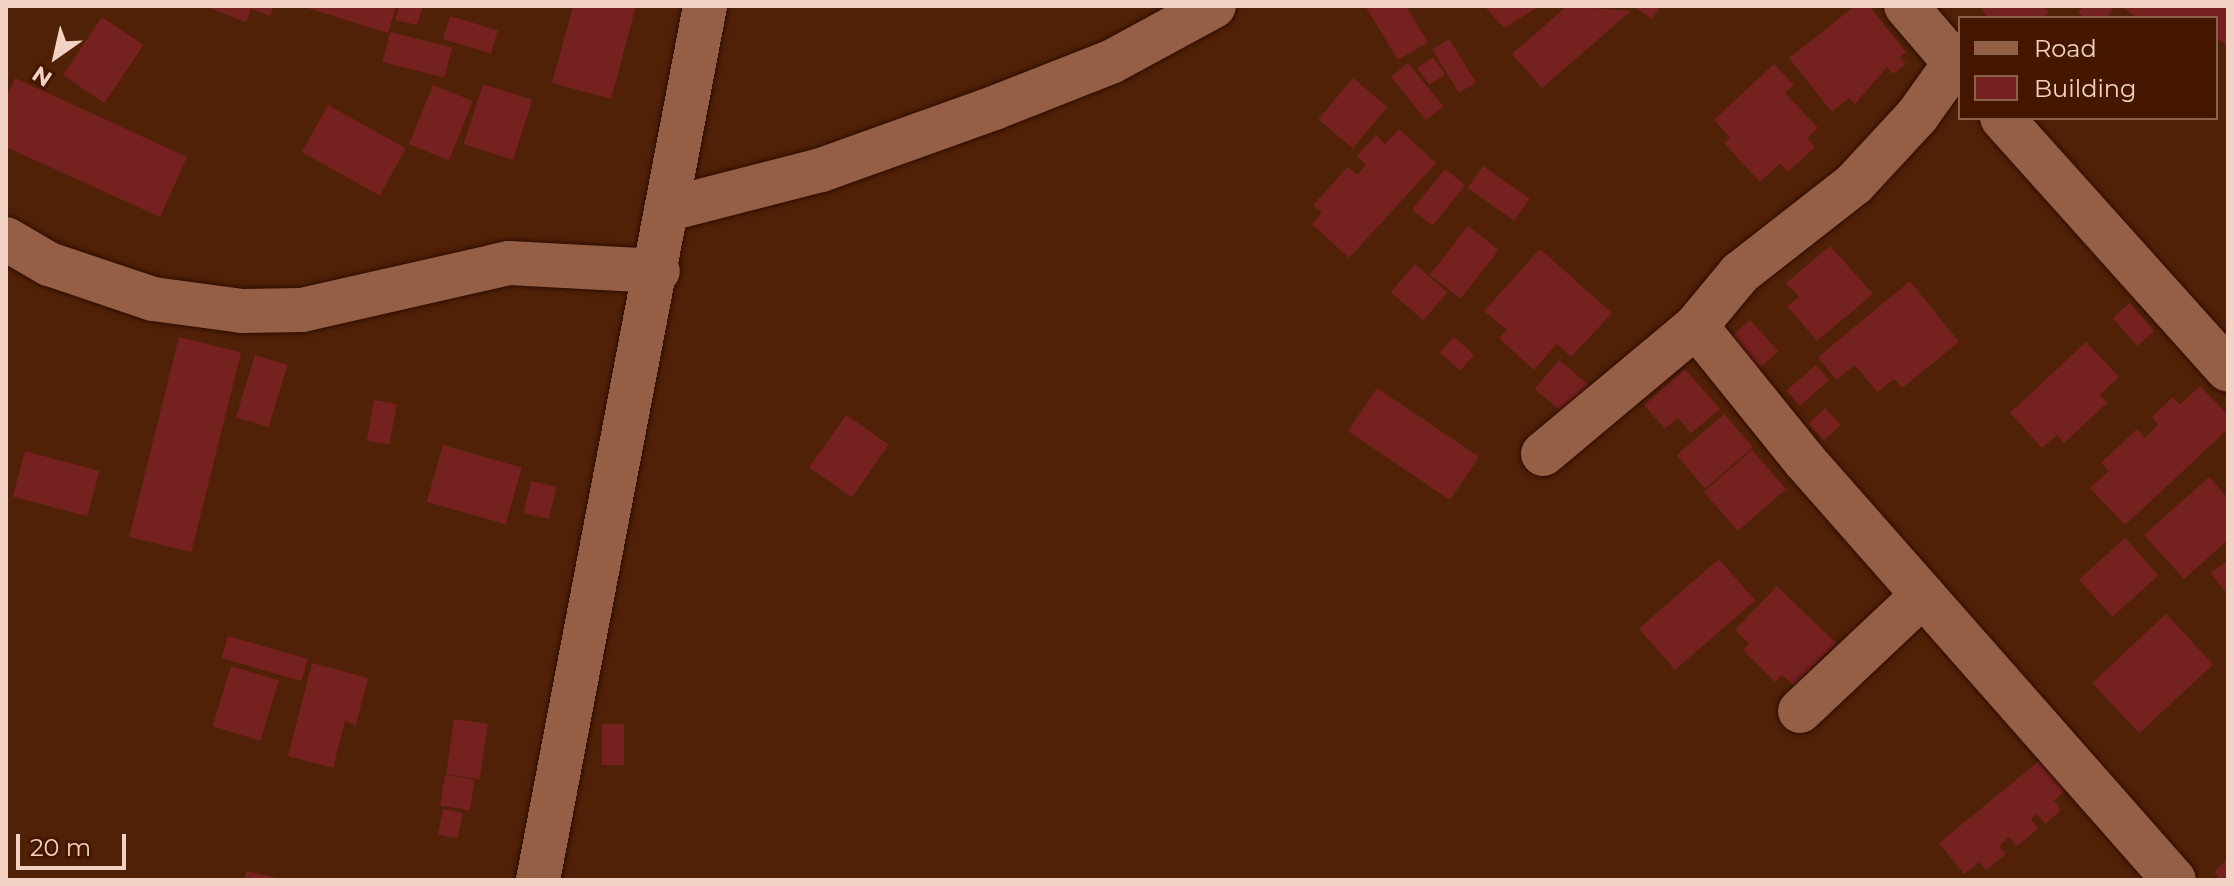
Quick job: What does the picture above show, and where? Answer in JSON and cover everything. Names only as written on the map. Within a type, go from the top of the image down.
[{"type":"street","points":[[538,880],[658,271],[705,6]]},
{"type":"street","points":[[669,209],[821,170],[994,108],[1111,62],[1214,6]]},
{"type":"street","points":[[1543,454],[1696,326],[1740,273],[1854,184],[1917,116],[1957,66],[1906,6]]},
{"type":"street","points":[[2004,120],[2228,370]]},
{"type":"street","points":[[6,239],[49,264],[153,299],[242,311],[302,310],[509,263],[658,271]]},
{"type":"street","points":[[1696,326],[1923,595],[2174,880]]},
{"type":"street","points":[[1800,711],[1923,595]]},
{"type":"building","points":[[204,6],[274,6],[270,16],[251,9],[246,22]]},
{"type":"building","points":[[301,6],[396,6],[388,33]]},
{"type":"building","points":[[399,6],[423,6],[417,25],[395,20]]},
{"type":"building","points":[[573,6],[636,6],[611,99],[552,83]]},
{"type":"building","points":[[1365,6],[1406,6],[1428,42],[1398,60]]},
{"type":"building","points":[[1484,6],[1540,6],[1504,28]]},
{"type":"building","points":[[1567,6],[1631,11],[1542,88],[1512,54]]},
{"type":"building","points":[[1633,6],[1661,6],[1652,19]]},
{"type":"building","points":[[1855,6],[1869,6],[1906,52],[1900,57],[1906,64],[1893,74],[1887,67],[1855,104],[1849,98],[1832,112],[1789,58]]},
{"type":"building","points":[[1979,6],[2044,6],[2049,12],[2044,16],[1986,16]]},
{"type":"building","points":[[2083,6],[2115,6],[2108,16],[2082,16],[2078,13]]},
{"type":"building","points":[[2121,6],[2227,6],[2228,47],[2218,40],[2218,16],[2135,16]]},
{"type":"building","points":[[450,16],[498,31],[491,54],[443,39]]},
{"type":"building","points":[[102,17],[143,45],[104,103],[63,75]]},
{"type":"building","points":[[390,32],[452,47],[445,78],[383,62]]},
{"type":"building","points":[[1449,39],[1476,82],[1459,93],[1432,50]]},
{"type":"building","points":[[1433,57],[1445,74],[1429,85],[1417,68]]},
{"type":"building","points":[[1408,63],[1443,107],[1426,120],[1391,77]]},
{"type":"building","points":[[1774,64],[1794,85],[1785,93],[1818,128],[1807,138],[1815,147],[1788,172],[1780,163],[1760,182],[1724,143],[1730,138],[1714,120]]},
{"type":"building","points":[[15,78],[187,157],[160,217],[6,147],[6,98]]},
{"type":"building","points":[[1353,78],[1387,107],[1353,148],[1318,119]]},
{"type":"building","points":[[483,84],[532,100],[513,160],[464,144]]},
{"type":"building","points":[[433,85],[473,101],[449,160],[409,144]]},
{"type":"building","points":[[328,105],[406,148],[380,195],[302,152]]},
{"type":"building","points":[[1399,129],[1436,163],[1349,258],[1312,224],[1322,213],[1313,205],[1348,167],[1357,175],[1366,165],[1357,156],[1376,135],[1385,144]]},
{"type":"building","points":[[1483,166],[1530,199],[1514,221],[1468,188]]},
{"type":"building","points":[[1445,169],[1465,185],[1432,226],[1412,209]]},
{"type":"building","points":[[1468,226],[1499,250],[1461,299],[1430,275]]},
{"type":"building","points":[[1830,246],[1873,294],[1817,341],[1787,306],[1799,297],[1786,283]]},
{"type":"building","points":[[1540,249],[1612,313],[1571,357],[1557,344],[1534,370],[1499,338],[1507,330],[1484,311]]},
{"type":"building","points":[[1415,264],[1447,292],[1423,320],[1391,292]]},
{"type":"building","points":[[1910,281],[1959,342],[1902,388],[1894,379],[1877,392],[1855,365],[1836,380],[1818,357]]},
{"type":"building","points":[[2130,303],[2154,331],[2137,346],[2113,318]]},
{"type":"building","points":[[1750,320],[1778,351],[1756,371],[1728,340]]},
{"type":"building","points":[[179,337],[241,352],[191,552],[129,537]]},
{"type":"building","points":[[1454,337],[1474,355],[1460,371],[1440,353]]},
{"type":"building","points":[[2086,342],[2119,377],[2100,395],[2107,403],[2064,443],[2057,435],[2042,448],[2010,413]]},
{"type":"building","points":[[255,355],[288,365],[269,427],[236,417]]},
{"type":"building","points":[[1559,360],[1591,387],[1567,416],[1535,389]]},
{"type":"building","points":[[1816,365],[1829,380],[1800,406],[1787,391]]},
{"type":"building","points":[[1685,369],[1720,409],[1691,433],[1678,418],[1665,429],[1644,405]]},
{"type":"building","points":[[2200,386],[2228,415],[2228,429],[2125,525],[2090,488],[2109,471],[2101,463],[2137,429],[2145,438],[2158,425],[2152,417],[2173,397],[2180,405]]},
{"type":"building","points":[[1377,388],[1479,457],[1450,500],[1348,431]]},
{"type":"building","points":[[374,400],[397,404],[390,444],[367,440]]},
{"type":"building","points":[[1825,408],[1841,425],[1824,441],[1808,424]]},
{"type":"building","points":[[1724,414],[1753,447],[1705,489],[1676,455]]},
{"type":"building","points":[[846,415],[889,445],[852,497],[809,467]]},
{"type":"building","points":[[443,445],[522,468],[506,524],[427,502]]},
{"type":"building","points":[[1752,450],[1786,489],[1738,531],[1704,492]]},
{"type":"building","points":[[25,451],[99,471],[87,516],[13,496]]},
{"type":"building","points":[[2209,477],[2228,498],[2228,540],[2184,579],[2144,535]]},
{"type":"building","points":[[531,481],[556,487],[549,519],[524,513]]},
{"type":"building","points":[[2125,538],[2158,575],[2112,617],[2079,579]]},
{"type":"building","points":[[1719,559],[1755,601],[1675,670],[1639,629]]},
{"type":"building","points":[[2228,560],[2228,595],[2211,573]]},
{"type":"building","points":[[1777,586],[1836,643],[1794,686],[1782,675],[1775,682],[1743,650],[1749,643],[1735,630]]},
{"type":"building","points":[[2166,614],[2213,664],[2139,733],[2092,683]]},
{"type":"building","points":[[228,636],[308,659],[301,681],[222,658]]},
{"type":"building","points":[[312,663],[368,678],[356,725],[345,721],[333,768],[288,756]]},
{"type":"building","points":[[231,666],[279,681],[260,741],[213,726]]},
{"type":"building","points":[[454,719],[488,724],[480,779],[446,774]]},
{"type":"building","points":[[602,724],[624,724],[624,765],[602,765]]},
{"type":"building","points":[[2049,753],[2074,784],[2054,800],[2061,810],[2045,824],[2037,814],[2031,819],[2038,829],[2017,846],[2009,837],[1999,846],[2006,854],[1986,870],[1979,862],[1964,874],[1939,843]]},
{"type":"building","points":[[445,775],[475,780],[470,810],[440,806]]},
{"type":"building","points":[[443,809],[463,813],[458,838],[438,835]]},
{"type":"building","points":[[2228,858],[2228,880],[2221,880],[2214,872]]},
{"type":"building","points":[[246,871],[283,879],[283,880],[245,880]]}]
